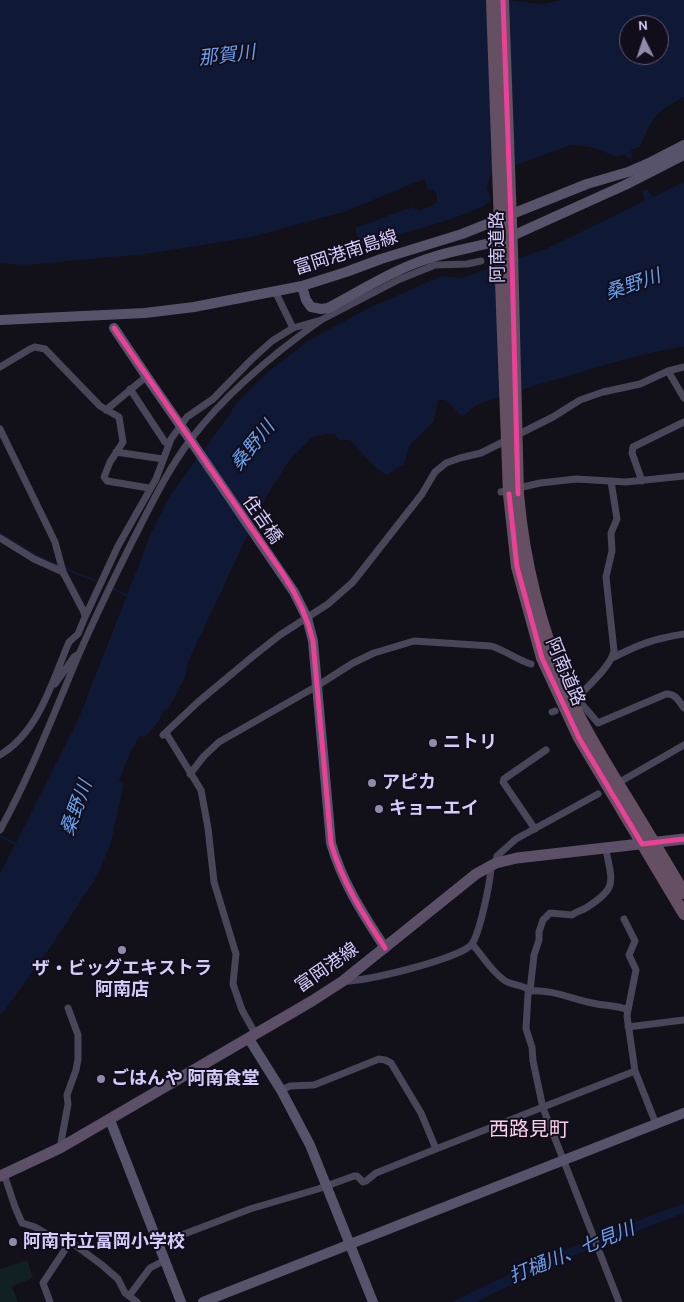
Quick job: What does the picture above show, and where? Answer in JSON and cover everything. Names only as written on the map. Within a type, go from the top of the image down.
[{"type":"highway","name":"阿南道路","points":[[492,0],[506,238],[509,493],[518,567],[542,658],[580,738],[648,843],[684,893]]},
{"type":"highway","name":"阿南道路","points":[[502,0],[505,224]]},
{"type":"highway","name":"阿南道路","points":[[509,493],[522,536],[527,566],[552,653],[568,694],[588,734],[618,783],[684,914]]},
{"type":"main road","name":"富岡港線","points":[[2,1175],[60,1148],[110,1120],[252,1037],[342,981],[476,874],[493,864],[516,858],[684,840]]},
{"type":"street","name":"富岡港南島線","points":[[0,320],[122,314],[194,307],[302,286],[462,234],[586,184],[628,172],[684,145]]},
{"type":"street","points":[[302,286],[306,300],[311,307],[328,308],[389,276],[432,257],[480,247],[506,238],[625,185],[684,154]]},
{"type":"street","points":[[0,830],[26,778],[107,592],[148,510],[189,439],[259,367],[321,320],[398,280],[434,265],[467,264],[481,261]]},
{"type":"street","points":[[275,291],[293,328]]},
{"type":"street","name":"住吉橋","points":[[100,314],[114,328],[287,580],[306,616],[312,641],[317,686],[331,843],[340,871],[354,900],[385,948]]},
{"type":"street","points":[[114,328],[116,319],[122,314]]},
{"type":"street","points":[[0,755],[19,741],[35,721],[69,642],[78,634],[103,577],[149,488],[156,479],[172,439],[187,417],[213,399],[272,341],[293,328],[321,320]]},
{"type":"street","points":[[0,367],[30,349],[35,347],[45,349],[100,406],[116,414],[120,420],[122,442],[104,477],[107,481],[149,488]]},
{"type":"street","points":[[373,1302],[310,1145],[252,1037],[242,1010],[233,984],[236,954],[214,882],[208,828],[201,790],[165,734],[198,702],[252,657],[306,616],[328,604],[353,582],[411,509],[435,472],[446,463],[480,453],[553,417],[580,400],[603,392],[640,384],[668,371],[684,367]]},
{"type":"street","points":[[668,371],[684,398]]},
{"type":"street","points":[[106,410],[130,389],[149,380]]},
{"type":"street","points":[[130,389],[164,442],[169,445]]},
{"type":"street","points":[[642,481],[632,452],[633,447],[684,422]]},
{"type":"street","points":[[1,432],[55,542],[63,569],[82,606],[85,617]]},
{"type":"street","points":[[116,452],[163,459]]},
{"type":"street","points":[[509,493],[540,483],[576,479],[642,481],[684,476]]},
{"type":"street","points":[[610,481],[617,518],[611,533],[612,551],[606,578],[614,651],[612,658]]},
{"type":"street","points":[[0,538],[34,559],[63,569]]},
{"type":"street","points":[[684,634],[650,640],[612,658],[577,698],[598,723],[666,694],[677,697],[684,708]]},
{"type":"street","points":[[190,774],[204,756],[219,742],[317,686],[353,663],[399,644],[414,641],[491,646],[531,664]]},
{"type":"street","points":[[46,696],[51,692],[57,680],[74,657],[79,654]]},
{"type":"street","points":[[618,783],[684,745]]},
{"type":"street","points":[[535,829],[503,782],[546,750]]},
{"type":"street","points":[[342,981],[368,980],[465,950],[472,944],[481,919],[493,864],[497,856],[516,839],[598,794]]},
{"type":"street","points":[[607,856],[612,880],[609,890],[589,906],[572,915],[550,913],[543,920],[534,955],[530,991],[528,994],[526,1029],[532,1048],[543,1108],[619,1302]]},
{"type":"street","points":[[624,919],[635,941],[630,955],[636,970],[627,1016],[628,1027],[635,1071],[656,1124]]},
{"type":"street","points":[[472,944],[481,954],[486,964],[510,983],[530,991],[569,996],[592,1003],[628,1010]]},
{"type":"street","points":[[60,1148],[68,1104],[67,1095],[78,1059],[78,1035],[68,1008]]},
{"type":"street","points":[[628,1027],[684,1020]]},
{"type":"street","points":[[281,1090],[290,1086],[314,1085],[379,1060],[385,1060],[390,1063],[421,1113],[436,1149]]},
{"type":"street","points":[[158,1244],[250,1209],[354,1176],[357,1176],[363,1182],[366,1181],[376,1173],[635,1071]]},
{"type":"street","points":[[203,1302],[350,1246],[684,1113]]},
{"type":"street","points":[[110,1120],[181,1302]]},
{"type":"street","points":[[2,1175],[22,1223],[52,1237],[64,1237],[102,1264],[118,1279],[126,1293],[137,1302]]},
{"type":"street","points":[[50,1302],[43,1282],[70,1242]]},
{"type":"street","points":[[129,1296],[150,1268],[164,1260]]},
{"type":"shaded area","points":[[27,1260],[33,1278],[12,1286],[18,1302],[0,1302],[0,1269]]},
{"type":"water","name":"那賀川","points":[[0,0],[509,0],[541,4],[563,0],[684,0],[684,97],[660,112],[648,129],[640,147],[631,150],[633,157],[628,159],[624,154],[617,157],[592,147],[571,145],[495,173],[490,177],[487,187],[491,200],[484,206],[451,219],[360,245],[355,228],[412,207],[419,211],[437,203],[437,194],[433,190],[428,189],[424,179],[344,212],[251,237],[146,254],[24,265],[0,263]]},
{"type":"water","name":"桑野川","points":[[684,182],[684,347],[627,359],[524,389],[477,405],[461,416],[446,400],[438,400],[434,421],[410,445],[404,464],[386,475],[377,469],[350,440],[339,440],[334,434],[313,437],[292,457],[259,511],[188,662],[185,678],[169,708],[165,709],[146,737],[140,736],[130,753],[119,781],[124,783],[111,842],[99,873],[51,946],[5,1010],[0,1014],[0,874],[78,720],[152,531],[171,494],[235,405],[268,372],[308,341],[367,309],[441,276],[461,278],[548,248],[644,201],[642,191],[647,189],[653,197]]},
{"type":"water","name":"打樋川、七見川","points":[[684,1203],[684,1213],[560,1261],[476,1302],[452,1302],[566,1250]]},
{"type":"waterway","points":[[0,533],[41,558],[59,566]]},
{"type":"waterway","points":[[63,568],[98,582]]},
{"type":"waterway","points":[[112,588],[128,596]]},
{"type":"waterway","points":[[0,836],[18,845]]},
{"type":"cycle path","points":[[503,0],[518,494]]},
{"type":"cycle path","points":[[114,328],[283,574],[301,606],[313,641],[331,843],[347,884],[385,948]]},
{"type":"cycle path","points":[[509,494],[517,567],[542,658],[579,738],[642,844],[684,839]]},
{"type":"place","name":"ニトリ","points":[[433,743]]},
{"type":"place","name":"アピカ","points":[[372,783]]},
{"type":"place","name":"キョーエイ","points":[[379,809]]},
{"type":"place","name":"ザ・ビッグエキストラ 阿南店","points":[[122,950]]},
{"type":"place","name":"ごはんや 阿南食堂","points":[[101,1079]]},
{"type":"place","name":"阿南市立富岡小学校","points":[[13,1242]]},
{"type":"district","name":"西路見町","points":[[529,1130]]}]
